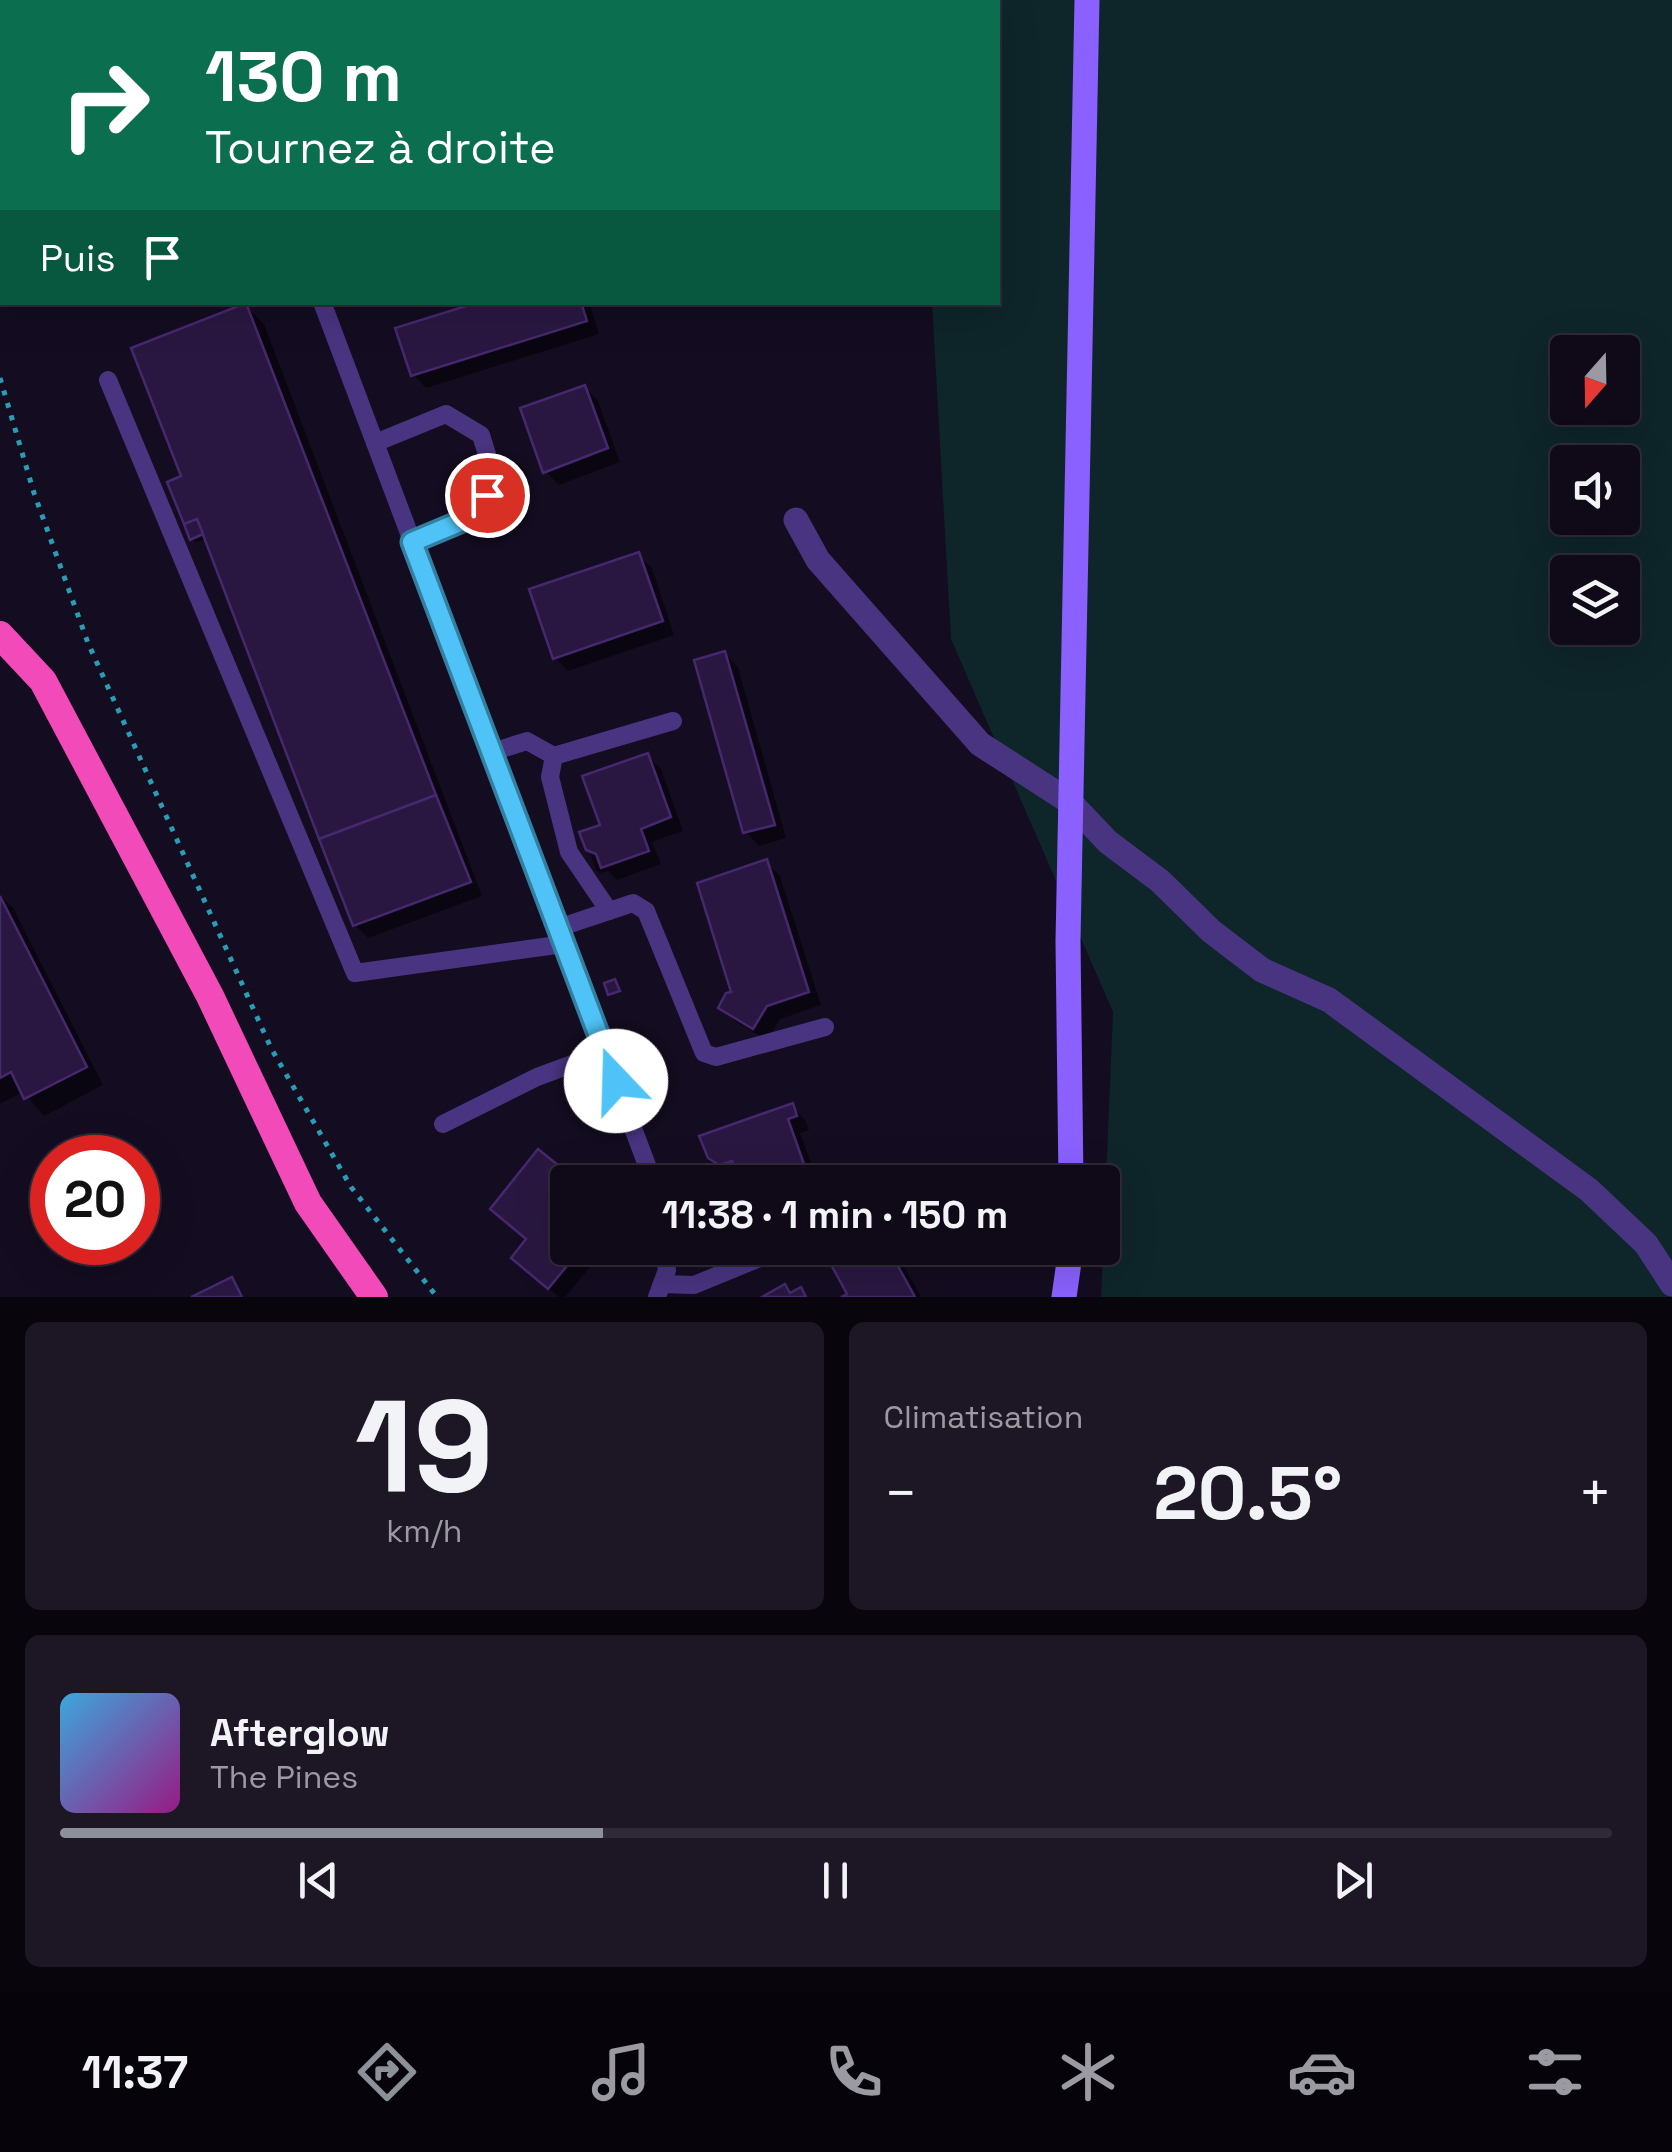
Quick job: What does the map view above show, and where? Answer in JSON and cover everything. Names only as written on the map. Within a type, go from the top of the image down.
[{"type":"highway","points":[[0,636],[44,681],[210,996],[308,1203],[374,1297]]},
{"type":"main road","points":[[1071,1165],[1070,802],[1086,0]]},
{"type":"main road","points":[[1064,1297],[1069,1265]]},
{"type":"street","points":[[796,520],[818,560],[980,744],[1070,802],[1108,842],[1262,970],[1328,1000],[1589,1190],[1646,1244],[1672,1284]]},
{"type":"lane","points":[[323,305],[645,1165]]},
{"type":"lane","points":[[108,380],[355,973],[561,936],[633,903],[646,911],[704,1052],[716,1057],[825,1027]]},
{"type":"lane","points":[[375,443],[446,414],[481,435],[494,477],[479,514],[412,542]]},
{"type":"lane","points":[[492,752],[527,741],[554,756],[674,721]]},
{"type":"lane","points":[[554,756],[550,776],[569,852],[609,911]]},
{"type":"lane","points":[[443,1124],[538,1076],[605,1052]]},
{"type":"lane","points":[[659,1291],[666,1265]]},
{"type":"lane","points":[[659,1291],[694,1285],[743,1265]]},
{"type":"path","points":[[0,378],[34,494],[88,643],[270,1048],[351,1187],[437,1297]]},
{"type":"green space","points":[[1000,0],[1672,0],[1672,1297],[1101,1297],[1102,1265],[1120,1265],[1120,1165],[1107,1165],[1113,1012],[951,639],[932,305],[1000,305]]},
{"type":"building","points":[[247,305],[436,795],[319,839],[197,519],[184,524],[167,482],[181,476],[131,348]]},
{"type":"building","points":[[469,305],[582,305],[587,321],[411,376],[395,328]]},
{"type":"building","points":[[585,385],[608,448],[543,473],[520,408]]},
{"type":"building","points":[[197,519],[203,534],[190,540],[184,524]]},
{"type":"building","points":[[639,552],[663,621],[553,659],[529,589]]},
{"type":"building","points":[[725,651],[775,825],[743,833],[694,660]]},
{"type":"building","points":[[648,753],[671,817],[641,829],[649,851],[601,868],[596,854],[586,850],[579,832],[600,825],[582,776]]},
{"type":"building","points":[[436,795],[471,882],[353,926],[319,839]]},
{"type":"building","points":[[767,859],[809,992],[767,1006],[753,1029],[718,1008],[726,993],[731,992],[697,883]]},
{"type":"building","points":[[0,896],[87,1067],[24,1099],[11,1072],[0,1078]]},
{"type":"building","points":[[615,979],[620,991],[608,995],[604,983]]},
{"type":"building","points":[[793,1103],[797,1116],[788,1119],[804,1165],[734,1165],[732,1161],[719,1165],[708,1158],[699,1136]]},
{"type":"building","points":[[538,1149],[558,1165],[550,1165],[550,1265],[568,1265],[548,1289],[511,1258],[526,1239],[490,1209]]},
{"type":"building","points":[[831,1265],[897,1265],[915,1297],[841,1297],[847,1294]]},
{"type":"building","points":[[232,1277],[242,1297],[191,1297]]},
{"type":"building","points":[[785,1284],[790,1293],[801,1287],[806,1297],[762,1297]]},
{"type":"route","points":[[487,495],[479,514],[412,542],[616,1081]]}]
